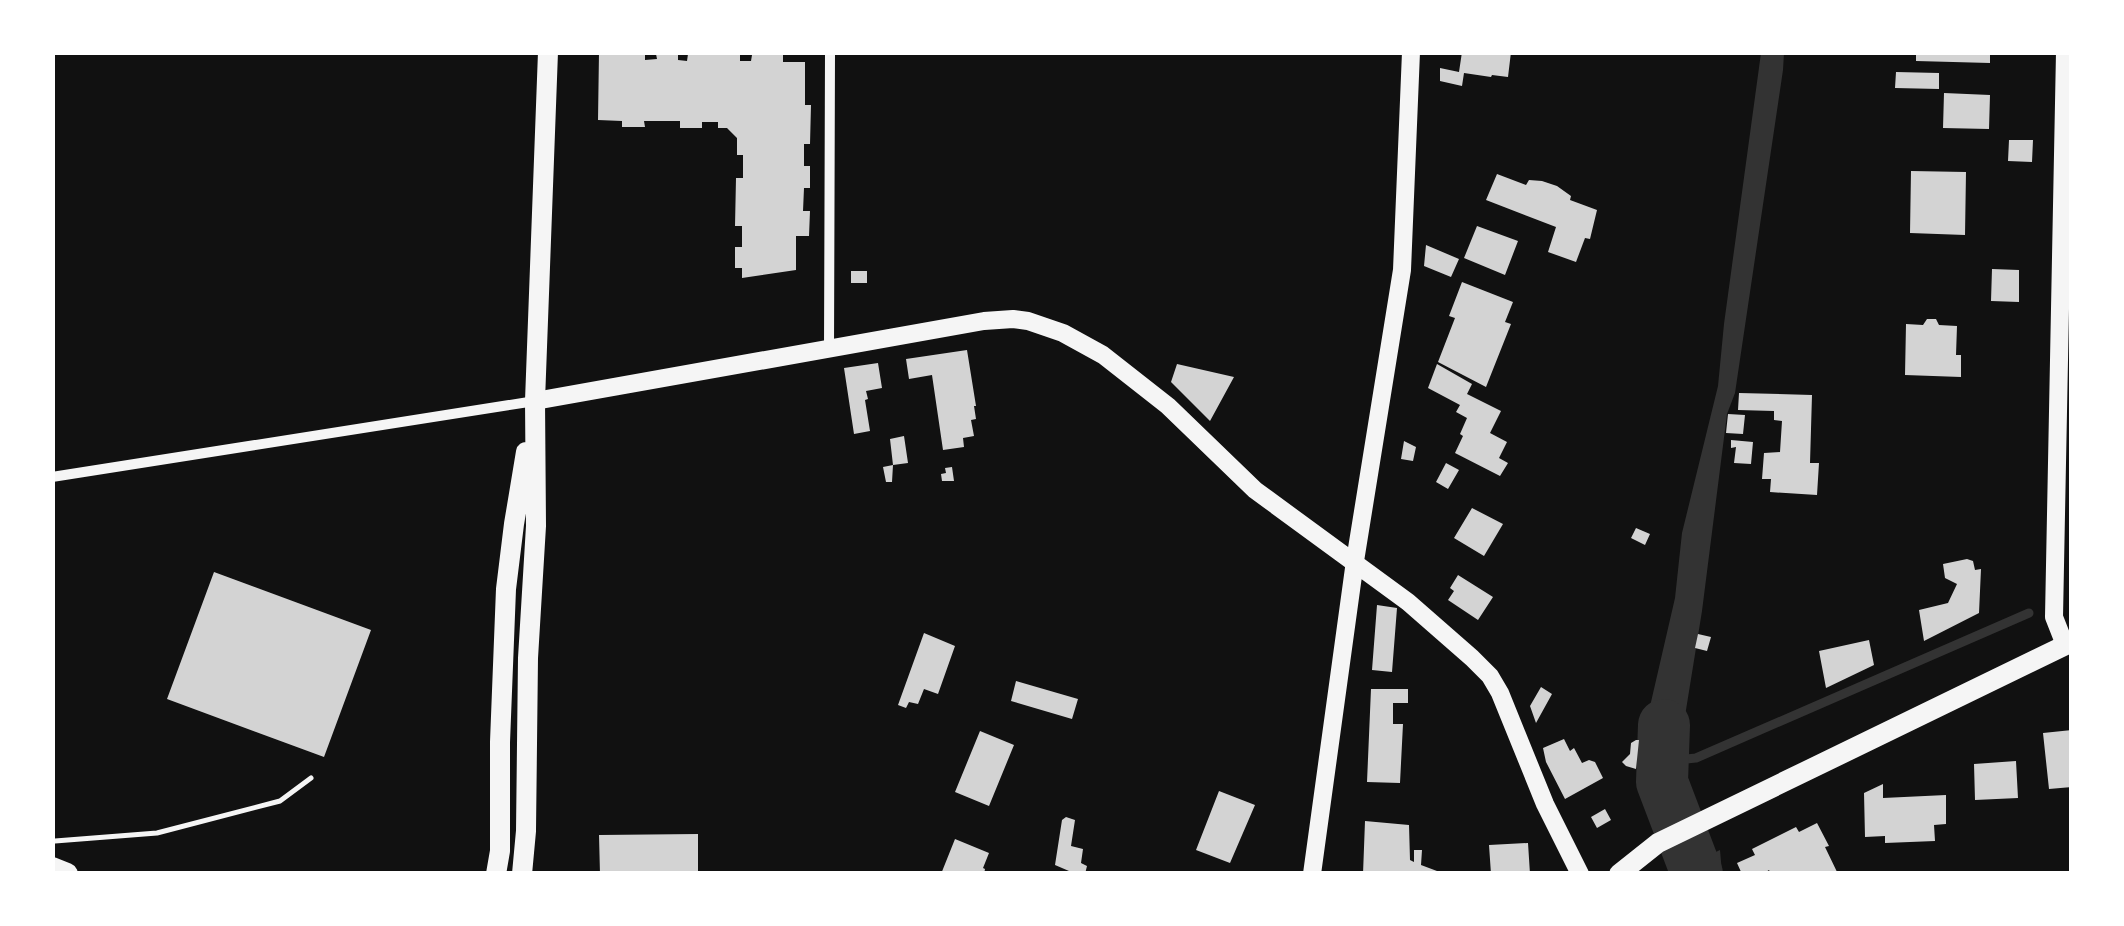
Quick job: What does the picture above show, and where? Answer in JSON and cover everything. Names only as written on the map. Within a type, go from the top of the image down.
[{"type":"main road","points":[[522,874],[548,52]]},
{"type":"main road","points":[[496,874],[500,851],[506,589],[535,401]]},
{"type":"main road","points":[[1619,874],[1658,843],[2068,643]]},
{"type":"main road","points":[[52,868],[67,874]]},
{"type":"street","points":[[830,52],[830,350]]},
{"type":"street","points":[[1312,874],[1355,561],[1402,270],[1410,52]]},
{"type":"street","points":[[2066,52],[2065,365],[2054,616],[2068,643]]},
{"type":"street","points":[[52,476],[535,401],[984,320],[1012,318],[1045,326],[1103,355],[1168,406],[1255,490],[1408,602],[1490,676],[1580,874]]},
{"type":"path","points":[[52,841],[157,833],[280,801],[310,778]]},
{"type":"shaded area","points":[[1761,53],[1784,53],[1783,70],[1735,393],[1727,414],[1685,716],[1683,767],[1690,784],[1647,805],[1638,767],[1675,598],[1682,533],[1718,386]]},
{"type":"shaded area","points":[[1720,850],[1722,873],[1672,873]]},
{"type":"building","points":[[599,52],[645,53],[645,60],[657,59],[656,54],[678,53],[678,60],[687,61],[688,54],[740,54],[740,61],[751,61],[752,55],[783,55],[783,62],[805,62],[805,105],[811,105],[810,144],[804,144],[804,166],[810,166],[810,188],[804,188],[803,211],[810,211],[809,236],[796,236],[796,270],[742,278],[742,268],[735,268],[735,247],[742,247],[742,226],[735,226],[736,178],[743,178],[743,155],[737,155],[737,138],[727,128],[718,128],[718,122],[702,122],[702,128],[680,128],[680,121],[644,121],[645,127],[622,127],[622,121],[598,120]]},
{"type":"building","points":[[1462,52],[1511,52],[1508,77],[1464,73],[1462,86],[1440,81],[1440,68],[1459,72]]},
{"type":"building","points":[[1916,52],[1990,52],[1990,63],[1916,61]]},
{"type":"building","points":[[1896,72],[1939,73],[1939,89],[1895,88]]},
{"type":"building","points":[[1944,93],[1990,95],[1989,129],[1943,128]]},
{"type":"building","points":[[2009,140],[2033,140],[2032,162],[2008,161]]},
{"type":"building","points":[[1911,171],[1966,172],[1965,235],[1910,233]]},
{"type":"building","points":[[1497,174],[1526,185],[1529,180],[1557,186],[1571,196],[1570,200],[1597,210],[1590,239],[1585,238],[1576,262],[1548,252],[1556,227],[1486,200]]},
{"type":"building","points":[[1477,226],[1518,241],[1505,275],[1464,258]]},
{"type":"building","points":[[1426,245],[1459,259],[1451,277],[1424,266]]},
{"type":"building","points":[[1992,269],[2019,270],[2019,302],[1991,301]]},
{"type":"building","points":[[851,271],[867,271],[867,283],[851,283]]},
{"type":"building","points":[[1462,282],[1513,302],[1505,322],[1511,324],[1486,387],[1438,362],[1455,318],[1449,316]]},
{"type":"building","points":[[1927,319],[1936,319],[1939,325],[1957,326],[1956,355],[1961,355],[1961,377],[1905,375],[1906,324],[1923,325]]},
{"type":"building","points":[[967,350],[976,406],[976,419],[971,420],[974,436],[963,438],[964,447],[943,450],[932,375],[909,379],[906,359]]},
{"type":"building","points":[[878,363],[882,388],[866,391],[870,431],[854,434],[844,368]]},
{"type":"building","points":[[1177,364],[1234,377],[1210,421],[1171,382]]},
{"type":"building","points":[[1437,364],[1472,384],[1467,394],[1501,411],[1490,433],[1507,442],[1499,458],[1508,463],[1500,476],[1455,453],[1467,418],[1456,412],[1460,405],[1428,388]]},
{"type":"building","points":[[1739,393],[1812,395],[1810,463],[1819,463],[1817,495],[1770,492],[1771,479],[1762,479],[1764,453],[1780,452],[1782,421],[1774,420],[1774,411],[1738,410]]},
{"type":"building","points":[[1728,414],[1745,415],[1743,434],[1726,433]]},
{"type":"building","points":[[904,436],[908,463],[893,465],[890,439]]},
{"type":"building","points":[[1731,440],[1753,442],[1751,464],[1734,463],[1736,447],[1731,448]]},
{"type":"building","points":[[1404,441],[1416,447],[1413,461],[1401,459]]},
{"type":"building","points":[[1446,463],[1459,470],[1448,489],[1436,482]]},
{"type":"building","points":[[893,465],[892,482],[886,482],[883,467]]},
{"type":"building","points":[[952,467],[954,481],[942,481],[945,468]]},
{"type":"building","points":[[1472,508],[1503,524],[1484,556],[1454,538]]},
{"type":"building","points":[[1636,528],[1650,534],[1645,545],[1631,538]]},
{"type":"building","points":[[1973,561],[1975,570],[1981,569],[1979,613],[1924,641],[1919,610],[1948,603],[1957,584],[1945,578],[1943,564]]},
{"type":"building","points":[[214,572],[371,630],[324,757],[167,699]]},
{"type":"building","points":[[1458,575],[1493,597],[1478,620],[1448,600]]},
{"type":"building","points":[[1377,605],[1397,608],[1392,672],[1372,670]]},
{"type":"building","points":[[924,633],[955,646],[938,694],[924,689],[918,704],[909,702],[906,708],[898,705]]},
{"type":"building","points":[[1698,634],[1711,637],[1707,651],[1695,648]]},
{"type":"building","points":[[1869,640],[1874,665],[1826,688],[1819,651]]},
{"type":"building","points":[[1016,681],[1078,699],[1072,719],[1011,701]]},
{"type":"building","points":[[1541,687],[1552,694],[1536,723],[1530,706]]},
{"type":"building","points":[[1371,689],[1408,689],[1408,703],[1393,703],[1393,724],[1403,724],[1400,783],[1367,782]]},
{"type":"building","points":[[2072,730],[2072,787],[2049,789],[2043,733]]},
{"type":"building","points":[[980,731],[1014,745],[989,806],[955,792]]},
{"type":"building","points":[[1564,739],[1582,763],[1595,762],[1603,778],[1565,799],[1543,748]]},
{"type":"building","points":[[1639,740],[1636,769],[1622,762]]},
{"type":"building","points":[[2016,761],[2018,798],[1975,800],[1974,764]]},
{"type":"building","points":[[1883,784],[1883,798],[1946,795],[1946,824],[1934,825],[1935,841],[1885,843],[1885,836],[1865,837],[1864,793]]},
{"type":"building","points":[[1219,791],[1255,805],[1230,863],[1196,850]]},
{"type":"building","points":[[1605,809],[1611,820],[1597,828],[1591,817]]},
{"type":"building","points":[[1062,820],[1075,820],[1071,846],[1083,849],[1081,863],[1087,866],[1085,874],[1055,865]]},
{"type":"building","points":[[1365,821],[1409,825],[1410,860],[1414,862],[1414,850],[1422,850],[1421,865],[1445,874],[1363,874]]},
{"type":"building","points":[[1817,823],[1838,874],[1771,874],[1769,870],[1763,874],[1742,874],[1737,863],[1755,855],[1752,849],[1796,827],[1799,832]]},
{"type":"building","points":[[698,834],[698,874],[600,874],[599,835]]},
{"type":"building","points":[[955,839],[989,853],[984,874],[941,874]]},
{"type":"building","points":[[1528,843],[1530,874],[1491,874],[1489,845]]},
{"type":"waterway","points":[[1677,760],[1696,758],[2029,613]]},
{"type":"waterway","points":[[1664,725],[1662,782],[1697,874]]}]
